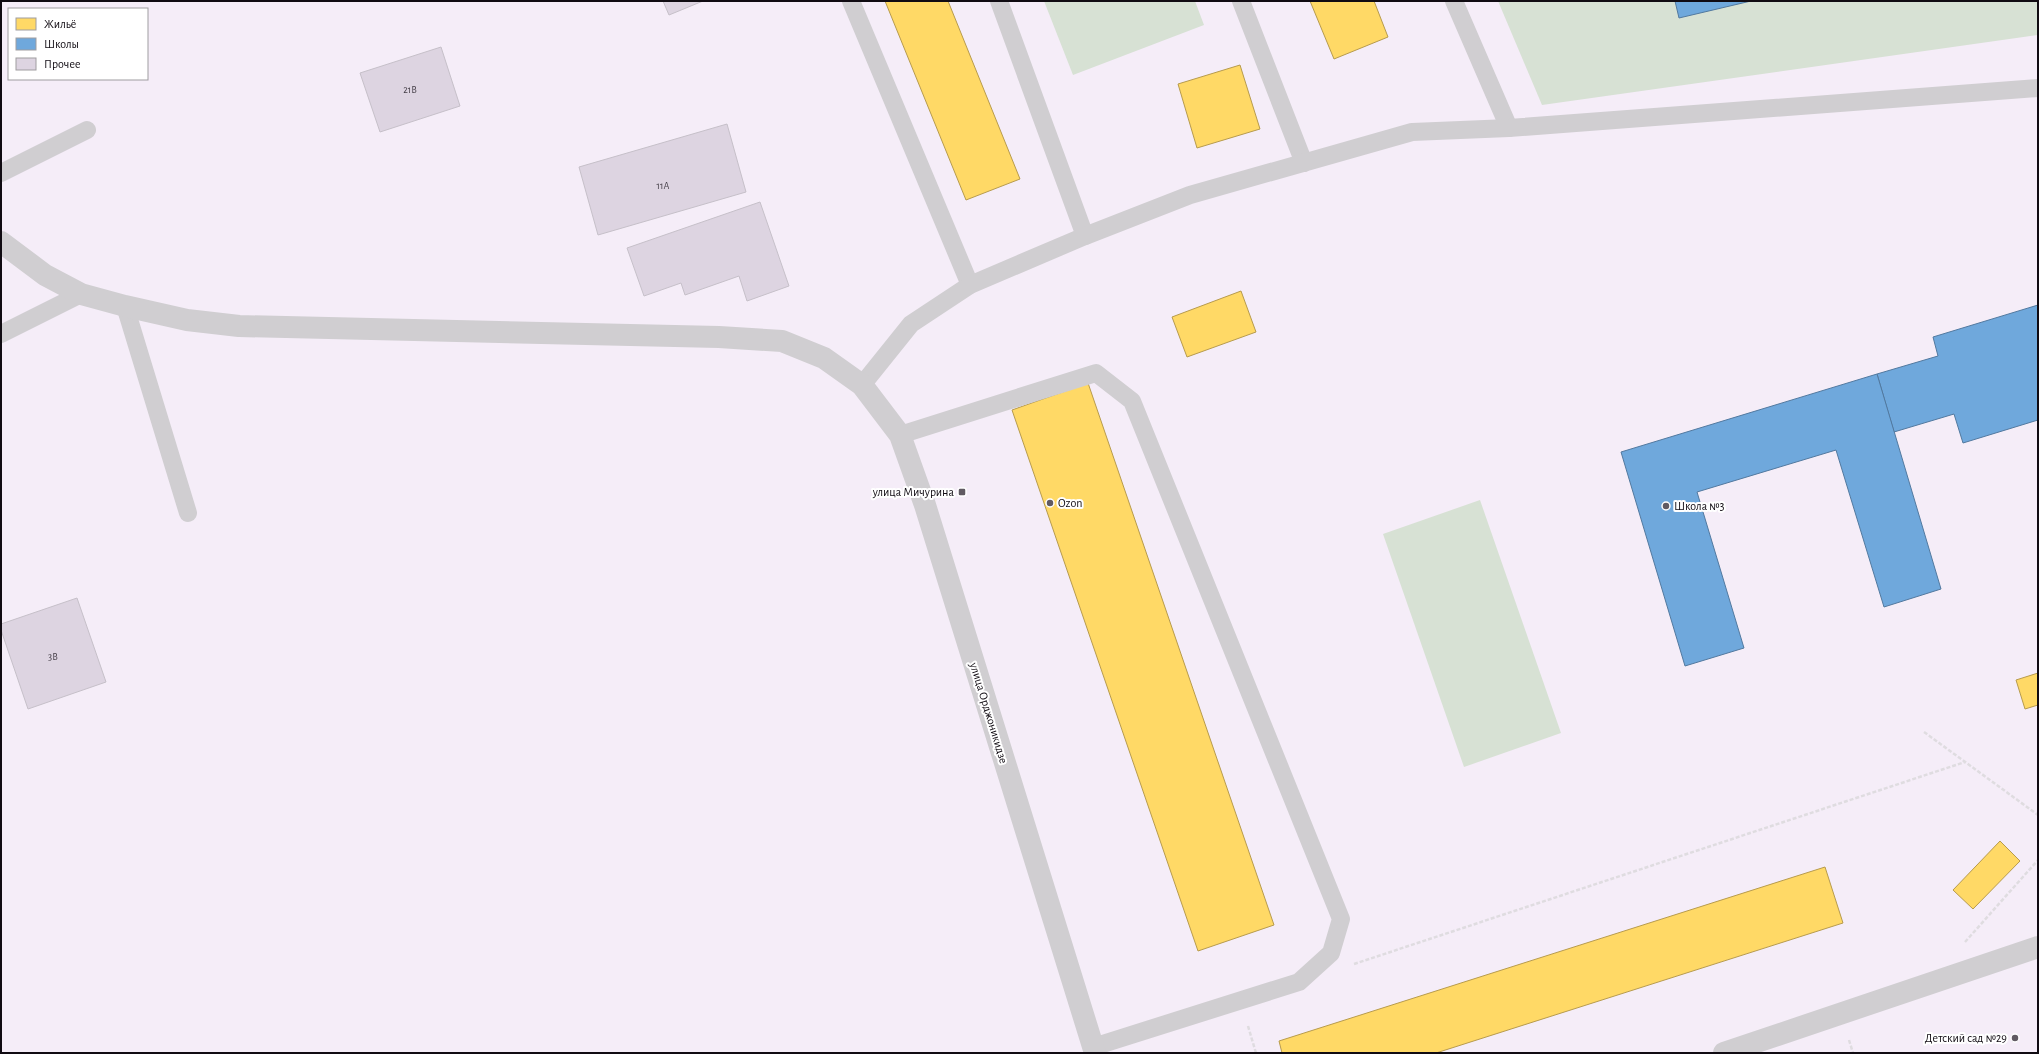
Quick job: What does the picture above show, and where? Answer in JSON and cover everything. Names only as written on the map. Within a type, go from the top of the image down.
[{"type":"street","name":"улица Орджоникидзе","points":[[1,242],[45,275],[81,294],[187,320],[239,326],[719,337],[782,341],[824,358],[862,385],[900,435],[928,513],[1094,1050]]},
{"type":"street","points":[[1724,1053],[2038,947]]},
{"type":"lane","points":[[851,1],[970,285]]},
{"type":"lane","points":[[999,1],[1085,236]]},
{"type":"lane","points":[[1241,1],[1304,163]]},
{"type":"lane","points":[[1454,1],[1509,128]]},
{"type":"lane","points":[[862,385],[911,324],[970,285],[1085,236],[1190,195],[1412,132],[1509,128],[2038,88]]},
{"type":"lane","points":[[1,173],[87,130]]},
{"type":"lane","points":[[1,334],[81,294]]},
{"type":"lane","points":[[125,306],[188,513]]},
{"type":"lane","points":[[900,435],[1096,373],[1132,401],[1341,919],[1331,953],[1300,982],[1094,1050]]},
{"type":"path","points":[[1924,732],[2038,815]]},
{"type":"path","points":[[1352,964],[1965,762]]},
{"type":"path","points":[[1960,947],[2038,860]]},
{"type":"shaded area","points":[[1044,1],[1195,1],[1204,25],[1073,75]]},
{"type":"shaded area","points":[[1498,1],[2038,1],[2038,35],[1542,105]]},
{"type":"shaded area","points":[[1480,500],[1561,733],[1464,767],[1383,534]]},
{"type":"building: Жильё","points":[[885,1],[948,1],[1020,179],[966,200]]},
{"type":"building: Жильё","points":[[1310,1],[1374,1],[1388,37],[1334,59]]},
{"type":"building: Жильё","points":[[1240,65],[1260,129],[1197,148],[1178,84]]},
{"type":"building: Жильё","points":[[1241,291],[1256,332],[1187,357],[1172,317]]},
{"type":"building: Жильё","points":[[1088,383],[1274,925],[1198,951],[1012,410]]},
{"type":"building: Жильё","points":[[2038,673],[2038,705],[2025,709],[2016,680]]},
{"type":"building: Жильё","points":[[2000,841],[2020,861],[1973,909],[1953,890]]},
{"type":"building: Жильё","points":[[1825,867],[1843,923],[1436,1053],[1282,1053],[1279,1041]]},
{"type":"building: Школы","points":[[1675,1],[1751,1],[1679,18]]},
{"type":"building: Школы","points":[[2038,305],[2038,420],[1963,443],[1954,414],[1894,432],[1877,374],[1938,356],[1933,337]]},
{"type":"building: Школы","points":[[1877,374],[1941,589],[1884,607],[1836,450],[1697,492],[1744,648],[1685,666],[1621,452]]},
{"type":"building: Прочее","points":[[663,1],[703,1],[669,15]]},
{"type":"building: Прочее","points":[[441,47],[460,106],[380,132],[360,73]]},
{"type":"building: Прочее","points":[[727,124],[746,192],[598,235],[579,167]]},
{"type":"building: Прочее","points":[[760,202],[789,286],[747,301],[739,276],[685,295],[681,283],[644,296],[627,248]]},
{"type":"building: Прочее","points":[[77,598],[106,682],[28,709],[1,630],[1,624]]},
{"type":"place","name":"улица Мичурина","points":[[962,492]]},
{"type":"place","name":"Ozon","points":[[1050,503]]},
{"type":"place","name":"Школа №3","points":[[1666,506]]},
{"type":"place","name":"Детский сад №29","points":[[2015,1038]]}]
